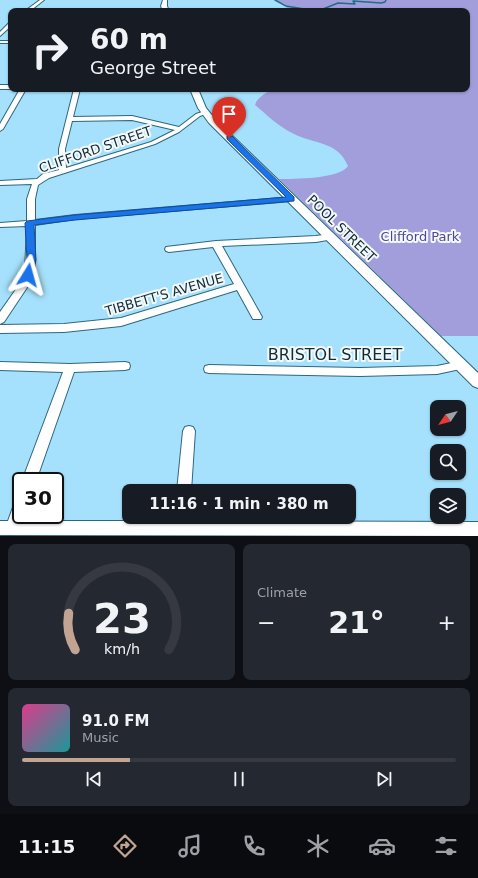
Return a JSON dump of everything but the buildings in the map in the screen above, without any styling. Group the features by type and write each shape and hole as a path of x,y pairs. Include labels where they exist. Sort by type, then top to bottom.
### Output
{"main road":[{"name":"POOL STREET","path":"195,92 205,112 478,382"}],"street":[{"path":"31,8 42,0"},
{"path":"0,35 8,26"},
{"path":"0,129 21,92"},
{"path":"63,170 62,149 77,92"},
{"name":"CLIFFORD STREET","path":"0,320 24,286 30,271 30,223 33,189 38,181 46,176 63,170 136,149 164,138 180,129 198,115 205,112"},
{"path":"70,119 132,118 180,129"},
{"path":"0,183 38,181"},
{"path":"0,225 75,217 292,199"},
{"path":"169,249 216,244 316,239 330,236"},
{"path":"216,244 257,317"},
{"name":"TIBBETT'S AVENUE","path":"0,329 64,328 121,322 239,286"},
{"name":"BRISTOL STREET","path":"209,369 360,372 437,370 461,365"},
{"path":"0,366 70,368 125,366"},
{"path":"32,472 70,368"},
{"path":"185,484 189,431"},
{"path":"12,518 6,528 55,532 168,524"},
{"path":"241,524 478,528"}],"green space":[{"name":"Clifford Park","path":"274,0 478,0 478,336 441,336 279,179 326,176 336,174 348,166 338,152 331,147 300,137 287,130 255,105 258,99 268,92 470,92 470,8 287,8 285,4"}],"waterway":[{"path":"275,0 286,6 298,8"},
{"path":"326,8 338,3 355,4 353,1 381,3 385,2 386,0"}],"route":[{"path":"28,275 31,266 30,223 75,217 292,199 229,138"}]}
